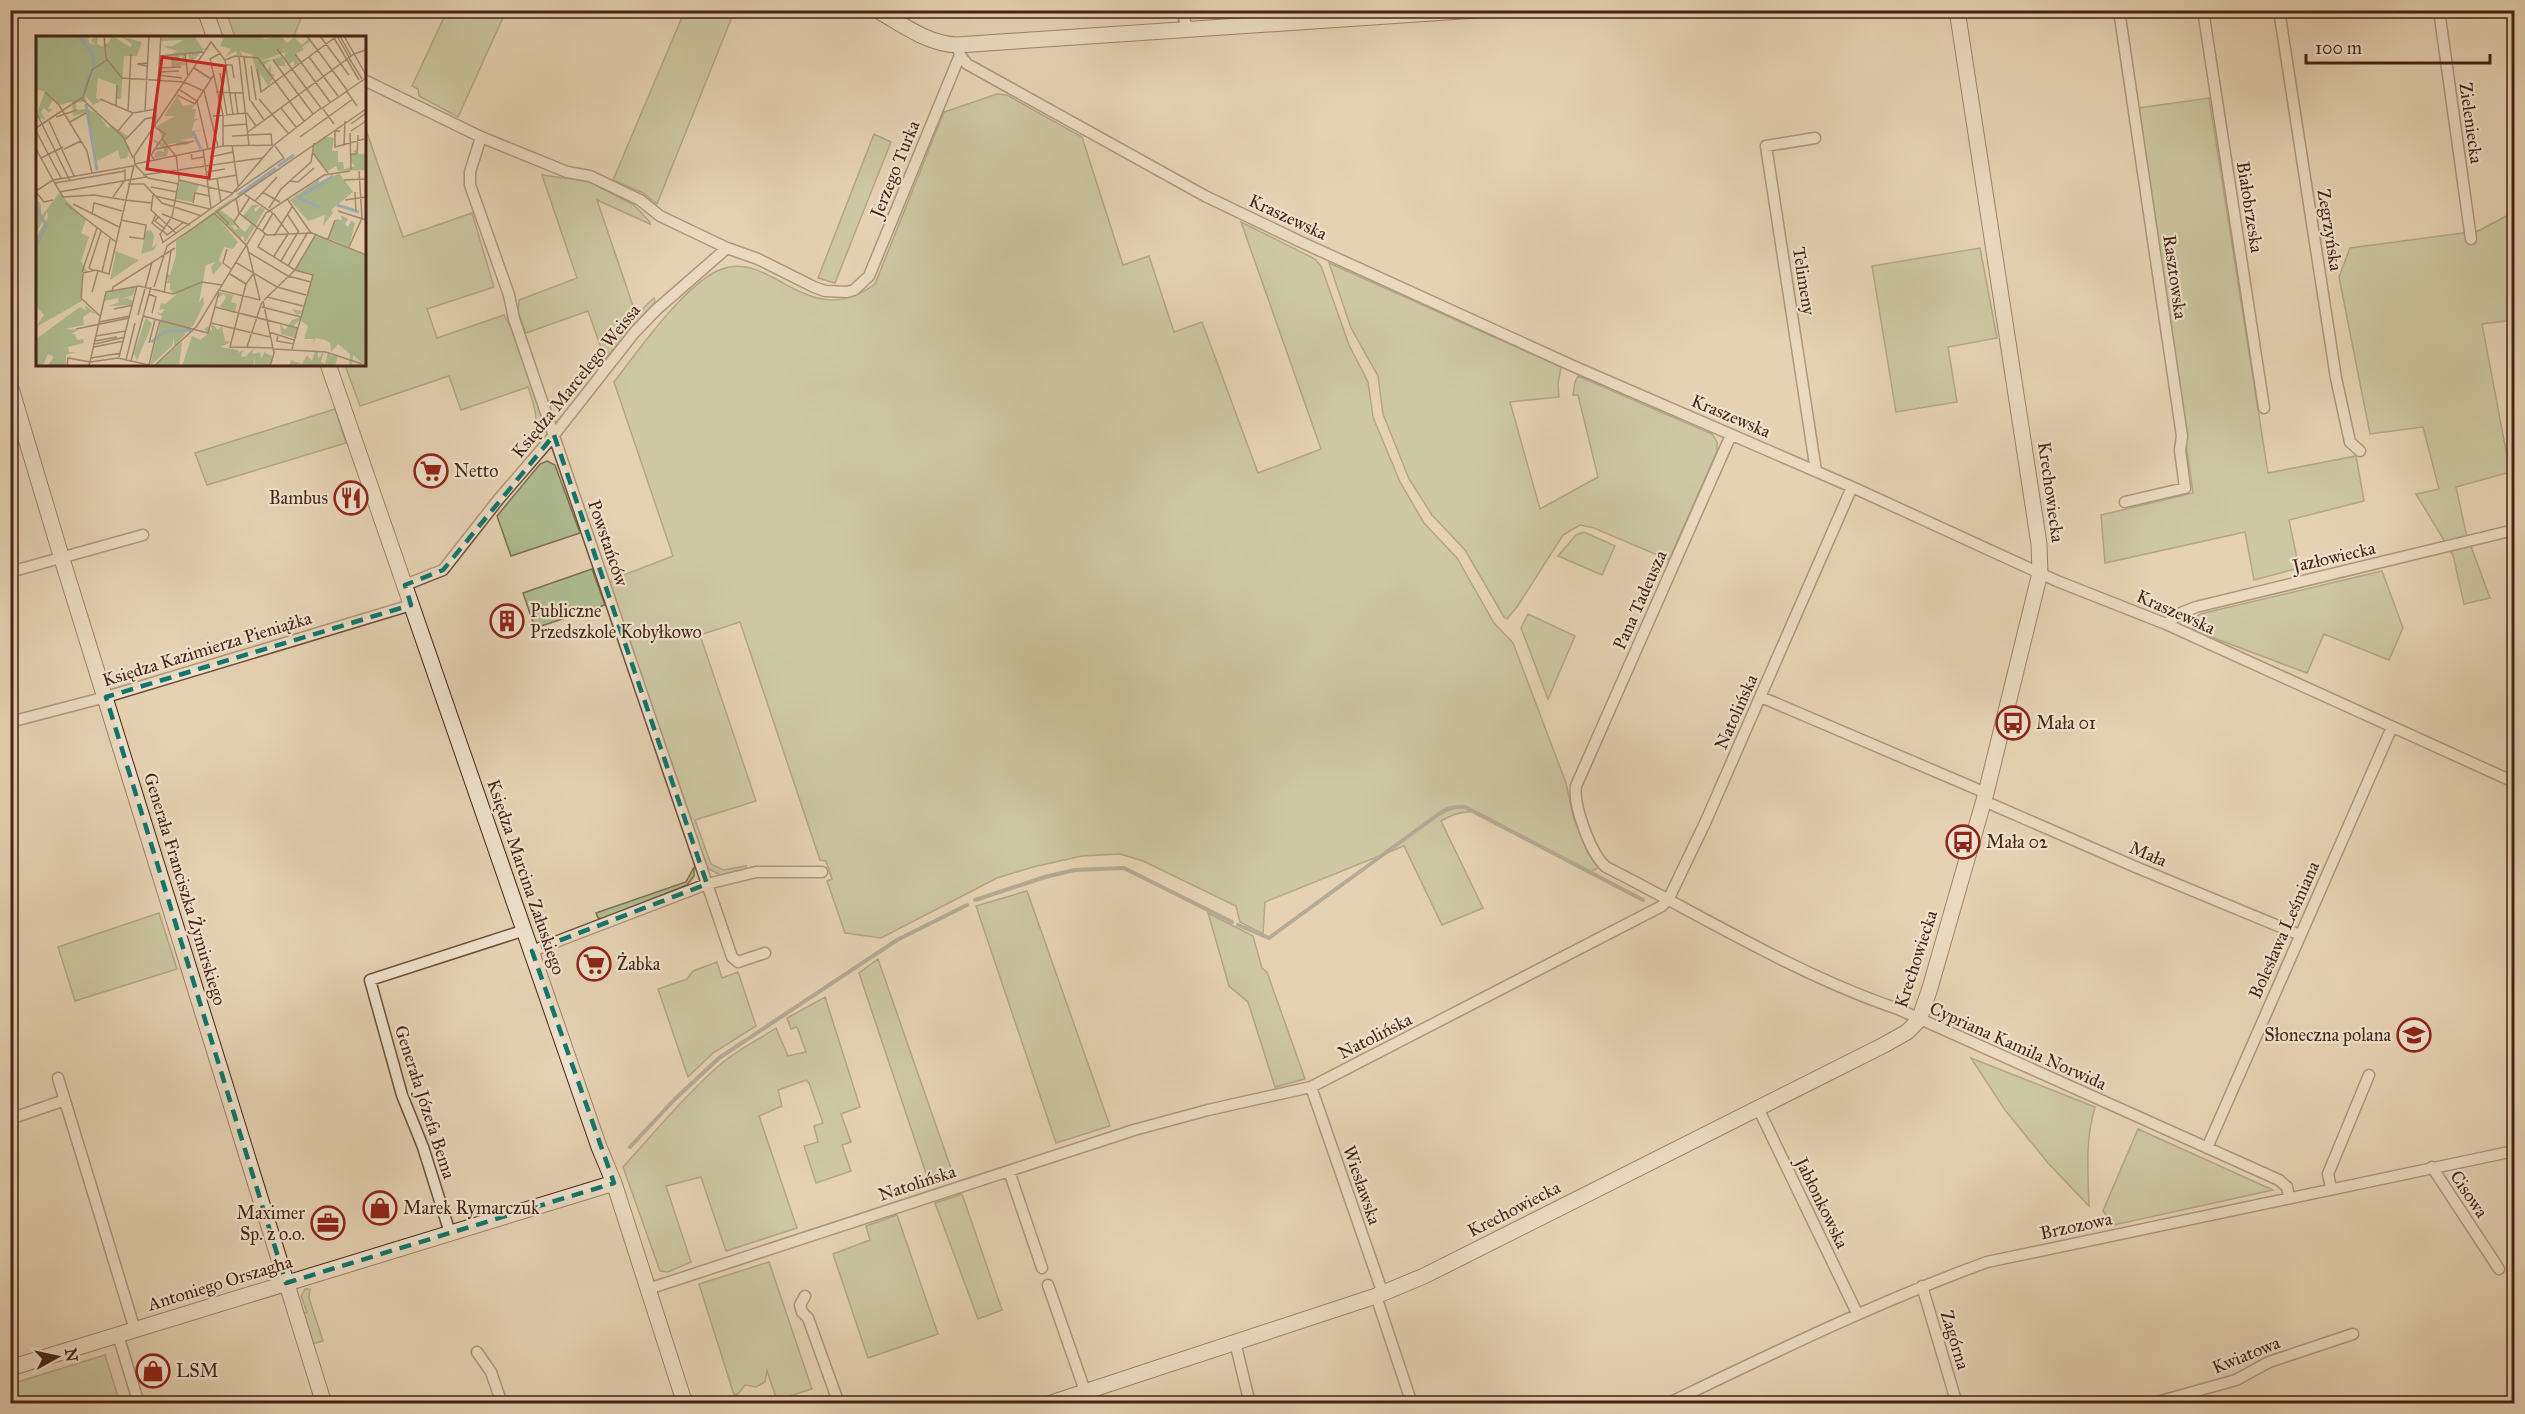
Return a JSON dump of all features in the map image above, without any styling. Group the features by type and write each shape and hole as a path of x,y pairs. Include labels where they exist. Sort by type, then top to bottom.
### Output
{"street":[{"path":"205,10 214,36"},
{"path":"877,10 929,39 958,50 1360,15 1476,10"},
{"path":"1182,10 1187,29"},
{"name":"Krechowiecka","path":"1048,1404 1379,1295 1424,1276 1884,1046 1907,1032 1919,1020 1985,797 2040,573 2038,533 1957,10"},
{"name":"Rasztowska","path":"2119,10 2182,436 2180,450 2185,488 2125,502"},
{"name":"Białobrzeska","path":"2203,10 2264,408"},
{"name":"Zegrzyńska","path":"2279,10 2336,378 2350,442 2360,451"},
{"name":"Zieleniecka","path":"2439,10 2471,239"},
{"name":"Jerzego Turka","path":"728,248 758,259 814,287 838,292 854,290 869,276 958,50"},
{"name":"Kraszewska","path":"958,50 967,64 1205,196 1573,366 1816,471 2040,573 2166,624 2514,782"},
{"path":"366,81 481,137 567,172 590,176 640,200 660,216 728,248"},
{"name":"Powstańców","path":"481,137 470,172 470,185 732,957 738,962 765,953"},
{"name":"Telimeny","path":"1815,138 1766,146 1816,471"},
{"name":"Księdza Marcelego Weissa","path":"405,585 443,570 634,333 656,310 728,248"},
{"name":"Księdza Marcina Załuskiego","path":"329,366 599,1147 614,1183 685,1404"},
{"name":"Generała Franciszka Żymirskiego","path":"10,385 324,1404"},
{"name":"Pana Tadeusza","path":"1599,861 1592,848 1575,795 1578,779 1731,435"},
{"name":"Natolińska","path":"648,1289 1134,1130 1208,1110 1311,1088 1662,906 1669,898 1761,697 1852,487"},
{"name":"Jazłowiecka","path":"2166,624 2181,613 2196,607 2514,531"},
{"path":"10,572 143,535"},
{"name":"Księdza Kazimierza Pieniążka","path":"10,722 106,697 411,605"},
{"name":"Mała","path":"1761,697 2138,868 2300,934"},
{"name":"Bolesława Leśmiana","path":"2207,1148 2392,727"},
{"name":"Cypriana Kamila Norwida","path":"1599,861 1606,867 1669,898 1812,976 1851,993 1898,1009 2284,1183 2289,1197"},
{"path":"532,951 707,884 756,872 822,872"},
{"name":"Generała Józefa Bema","path":"450,1233 423,1147 402,1095 370,980 525,930"},
{"path":"2331,1188 2328,1174 2369,1075"},
{"path":"58,1078 135,1330"},
{"name":"Wiesławska","path":"1311,1088 1412,1404"},
{"path":"10,1119 65,1100"},
{"name":"Jabłonkowska","path":"1758,1108 1857,1313"},
{"name":"Brzozowa","path":"1667,1404 1857,1313 1987,1262 2514,1151"},
{"name":"Cisowa","path":"2432,1167 2499,1269"},
{"path":"1009,1171 1042,1268"},
{"name":"Antoniego Orszagha","path":"10,1368 614,1183"},
{"path":"1048,1285 1085,1391"},
{"name":"Zagórna","path":"1922,1286 1957,1404"},
{"path":"805,1296 800,1305 802,1312 808,1318 839,1404"},
{"name":"Kwiatowa","path":"2150,1404 2235,1380 2270,1362 2353,1334"},
{"path":"118,1335 140,1404"},
{"path":"1235,1342 1250,1404"},
{"path":"477,1352 491,1372 502,1404"}],"highlighted area":[{"path":"554,435 707,884 532,951 614,1183 286,1283 106,697 411,605 405,585 443,570"}],"green space":[{"path":"226,10 304,11 294,36 235,36"},
{"path":"685,10 717,11 732,17 657,204 643,193 613,180"},
{"path":"447,11 506,11 458,117 419,96 418,89 412,86"},
{"path":"997,94 1007,95 1082,137 1123,265 1149,256 1174,332 1202,322 1258,473 1321,449 1241,222 1315,259 1321,266 1349,345 1368,382 1373,417 1400,482 1424,523 1457,558 1494,623 1513,643 1566,783 1573,816 1588,853 1599,867 1589,873 1476,812 1466,812 1441,821 1483,908 1442,925 1404,846 1265,902 1263,934 1240,922 1236,906 1143,861 1120,854 1082,856 997,878 881,938 845,933 827,881 832,879 826,861 820,860 740,622 700,635 756,801 695,820 711,864 723,870 746,866 746,869 722,876 709,869 690,824 691,818 609,585 613,579 673,556 614,382 676,305 704,279 717,271 736,266 755,269 809,295 829,300 851,297 875,284 944,112"},
{"path":"2209,98 2268,473 2356,456 2364,501 2289,520 2299,568 2254,580 2245,532 2105,563 2101,515 2193,493 2139,108"},
{"path":"366,130 403,237 472,213 494,287 427,309 437,338 504,315 511,328 544,422 543,430 535,441 528,439 535,426 536,414 528,387 461,410 449,376 360,406 345,366 366,366"},
{"path":"874,134 891,142 835,283 818,278"},
{"path":"542,175 588,181 634,205 650,222 650,224 597,200 636,315 654,298 655,302 605,359 588,311 526,333 518,312 519,300 577,278"},
{"path":"2514,212 2514,320 2482,324 2510,472 2456,487 2466,533 2490,598 2464,604 2453,555 2416,494 2439,489 2423,427 2370,434 2339,277 2350,248 2478,231"},
{"path":"1980,248 1997,338 1948,347 1957,402 1896,412 1872,266"},
{"path":"1329,263 1561,367 1558,384 1559,397 1510,402 1540,509 1598,477 1578,395 1573,395 1578,376 1712,434 1717,442 1717,451 1669,560 1594,528 1580,525 1563,535 1517,607 1507,619 1504,617 1465,550 1432,515 1409,479 1383,414 1378,376 1351,328"},
{"path":"335,409 346,443 207,485 195,453"},
{"path":"547,461 555,465 580,533 511,556 497,516 540,464"},
{"path":"1584,532 1615,546 1602,575 1558,556 1576,535"},
{"path":"592,569 605,605 535,628 523,593"},
{"path":"2382,571 2403,628 2389,660 2324,634 2307,673 2192,628 2194,619 2200,614"},
{"path":"1528,614 1575,636 1548,699 1521,628"},
{"path":"694,867 694,876 687,885 603,919 598,918 596,913 686,882"},
{"path":"1027,891 1110,1126 1056,1143 976,906"},
{"path":"159,913 177,969 75,1001 58,947"},
{"path":"1208,913 1253,936 1262,968 1267,972 1305,1079 1275,1087 1248,1002 1229,986"},
{"path":"878,959 954,1177 930,1185 859,973"},
{"path":"717,962 722,978 738,972 756,1026 713,1053 688,1077 658,989 687,979 693,971"},
{"path":"825,997 860,1107 841,1114 851,1142 842,1145 851,1171 816,1183 804,1146 818,1142 814,1126 823,1123 809,1083 806,1080 778,1090 782,1106 759,1116 797,1228 726,1251 701,1177 666,1186 691,1262 668,1272 660,1271 623,1167 696,1087 722,1063 742,1049 776,1028 788,1056 806,1052 797,1027 791,1029 787,1018"},
{"path":"1971,1058 2095,1107 2088,1144 2089,1206 2048,1163 2005,1110"},
{"path":"2138,1129 2273,1190 2114,1225 2103,1211"},
{"path":"962,1194 1002,1310 978,1319 935,1203"},
{"path":"897,1215 938,1334 868,1358 833,1254 870,1240 866,1226"},
{"path":"769,1262 812,1389 777,1400 767,1371 765,1382 756,1387 745,1385 738,1394 734,1395 699,1284"},
{"path":"305,1289 310,1289 309,1298 323,1341 312,1344 302,1314 307,1312 301,1296"},
{"path":"105,1355 120,1403 11,1403 11,1384"}],"waterway":[{"path":"1238,925 1269,938 1436,816 1456,807 1465,807 1643,900"},
{"path":"975,900 1045,877 1075,870 1124,868 1232,922"},
{"path":"630,1147 675,1099 719,1058 897,940 967,905"}],"place":[{"name":"Netto","path":"431,471"},
{"name":"Bambus","path":"351,498"},
{"name":"Publiczne Przedszkole Kobyłkowo","path":"507,621"},
{"name":"Mała 01","path":"2013,723"},
{"name":"Mała 02","path":"1963,842"},
{"name":"Żabka","path":"594,964"},
{"name":"Słoneczna polana","path":"2414,1035"},
{"name":"Marek Rymarczuk","path":"380,1208"},
{"name":"Maximer Sp. z o.o.","path":"328,1223"},
{"name":"LSM","path":"153,1371"}]}
